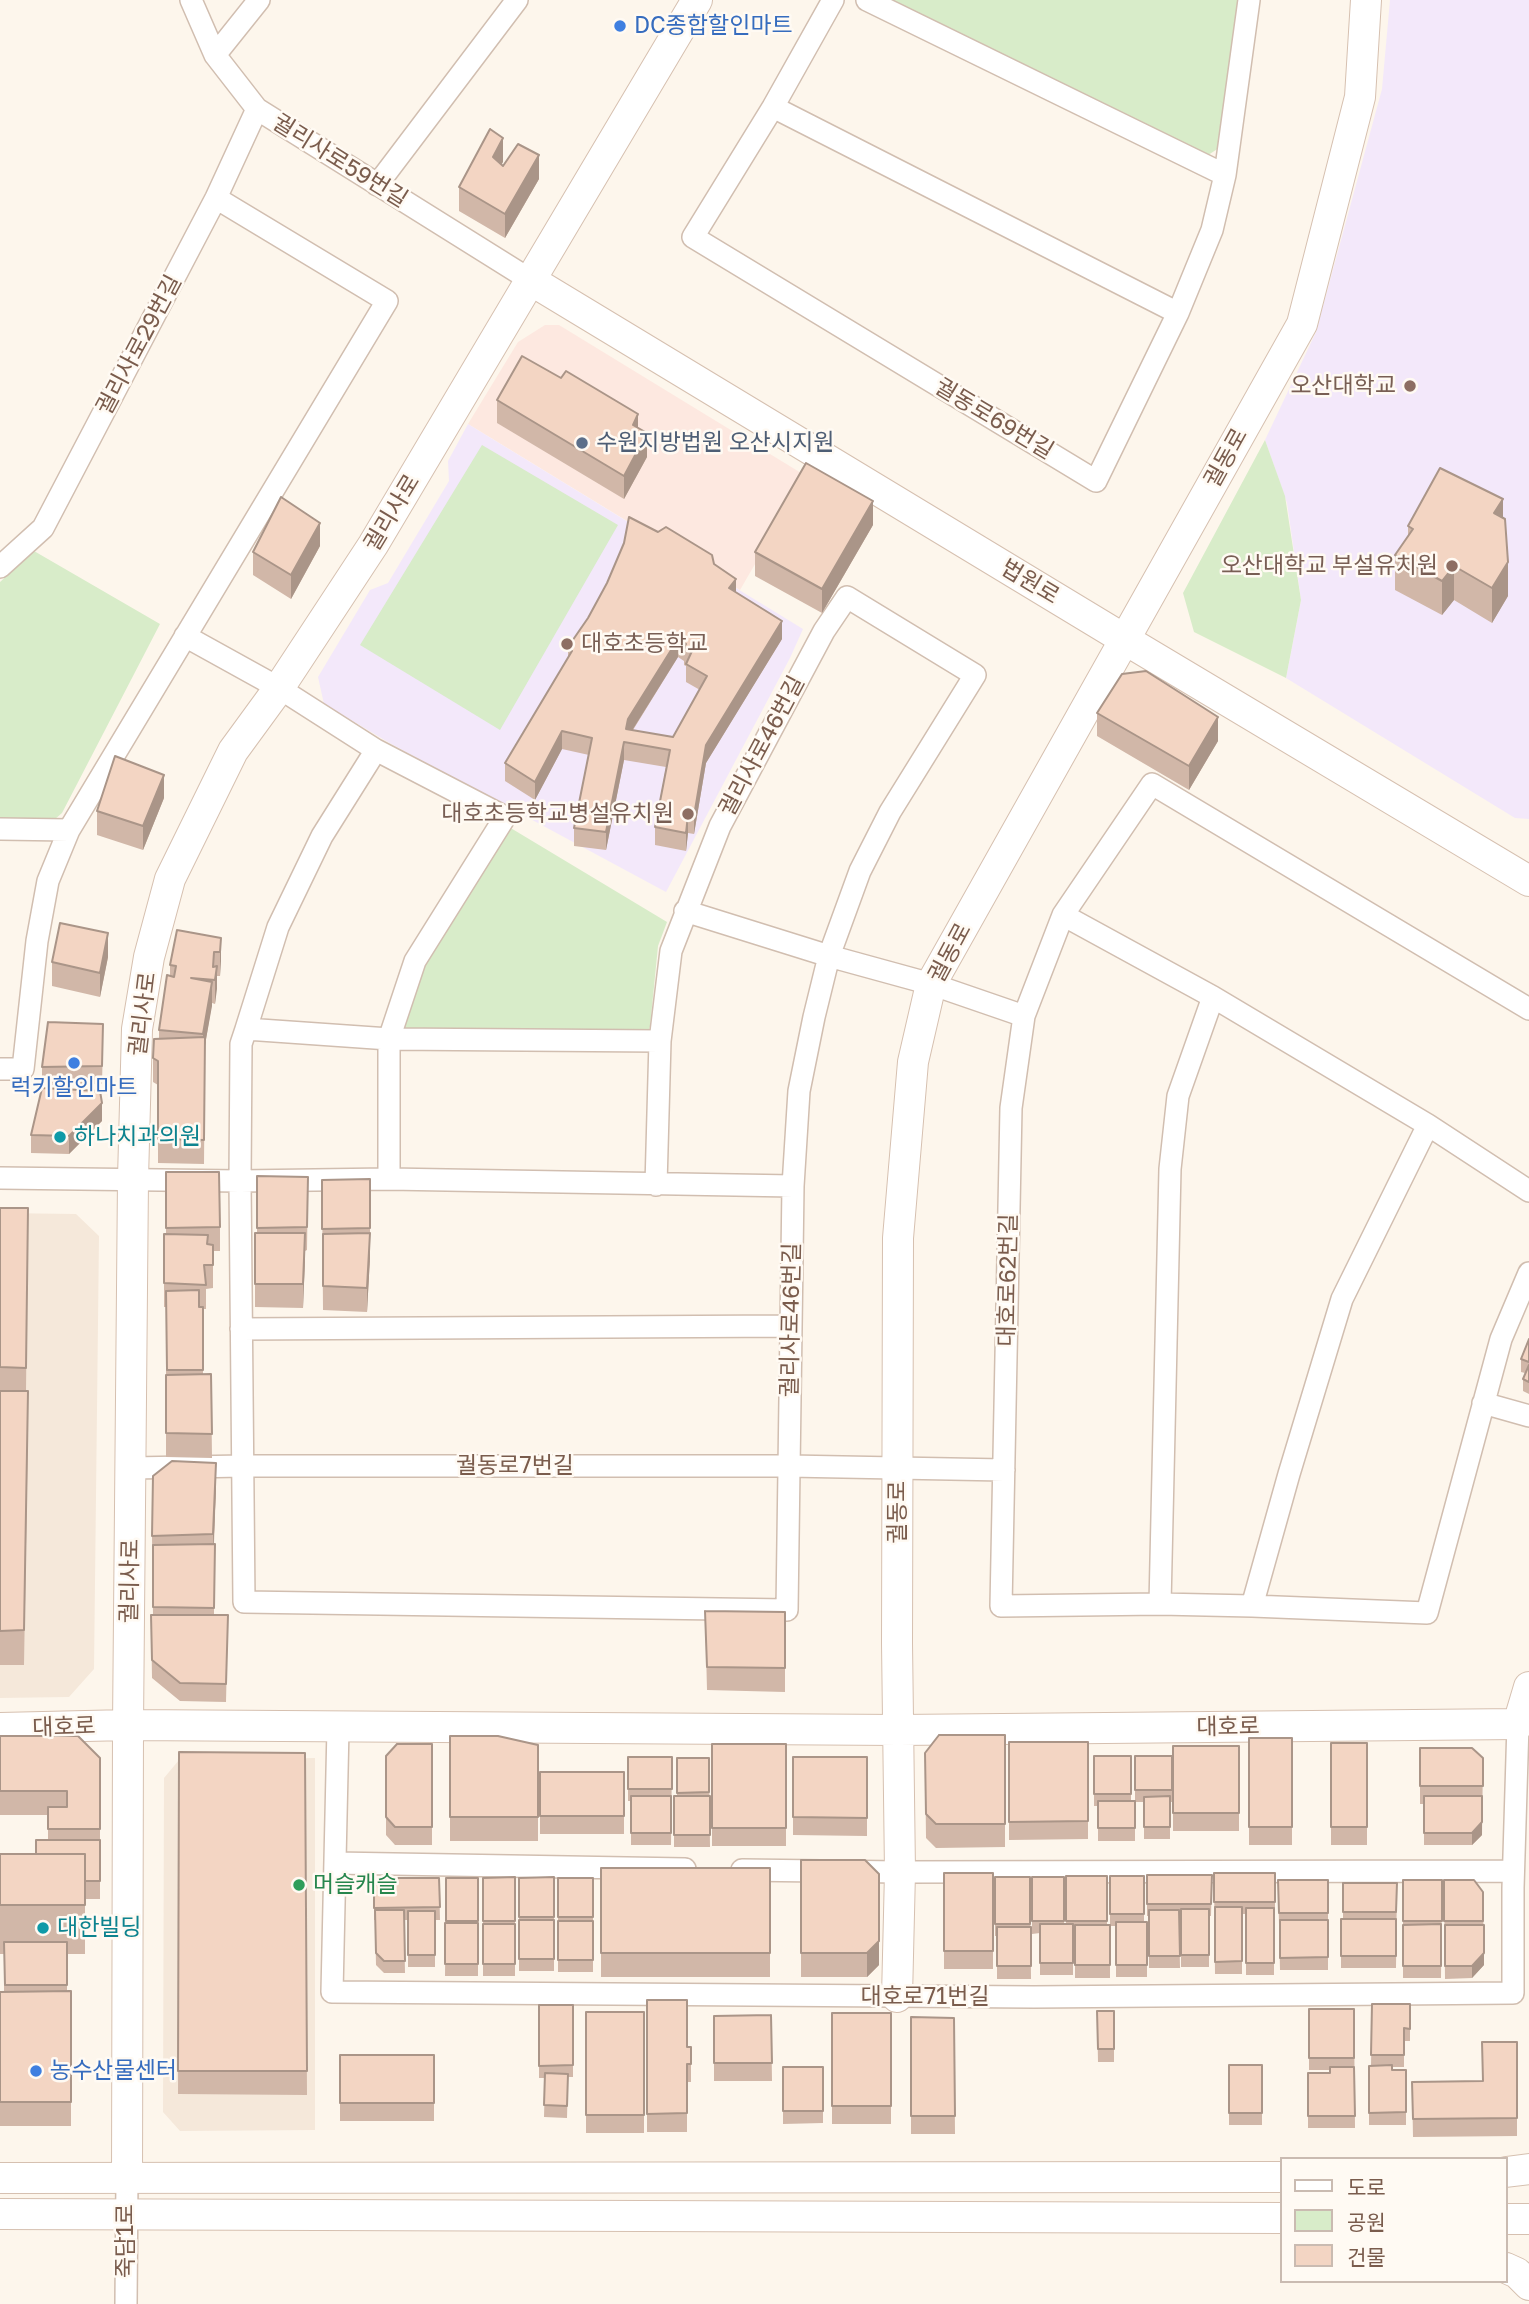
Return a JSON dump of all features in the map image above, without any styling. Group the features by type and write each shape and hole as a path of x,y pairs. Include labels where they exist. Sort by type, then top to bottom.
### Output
{"street":[{"name":"궐리사로59번길","path":"191,0 215,55 257,108 532,281"},
{"path":"215,55 259,0"},
{"path":"377,185 517,0"},
{"name":"궐리사로","path":"127,2178 133,1179 137,1029 149,957 170,879 233,751 279,688 373,545 697,0"},
{"name":"궐동로69번길","path":"833,0 773,107 693,237 1096,481 1178,313 1212,230 1225,175 1249,0"},
{"path":"867,0 1225,175"},
{"name":"궐동로","path":"897,1997 900,1872 898,1238 913,1062 931,984 1302,324 1360,97 1366,0"},
{"path":"773,107 1178,313"},
{"name":"궐리사로29번길","path":"0,567 43,528 216,198 257,108"},
{"path":"0,1069 23,1069 37,941 48,881 69,830 387,301 216,198"},
{"name":"법원로","path":"532,281 1529,881"},
{"name":"궐리사로46번길","path":"243,1466 244,1602 787,1610 793,1186 799,1091 829,956 860,871 890,812 975,675 847,597 824,631 720,826 671,951 660,1041 656,1185"},
{"path":"185,636 279,688 376,750 505,817 415,961 389,1039 389,1179"},
{"path":"243,1466 241,1044 278,927 322,836 376,750"},
{"name":"대호로62번길","path":"1529,1009 1152,784 1063,915 1024,1016 1012,1108 1000,1606 1160,1604 1427,1614 1502,1339 1529,1273"},
{"path":"0,829 69,830"},
{"path":"685,911 829,956 931,984 1024,1016"},
{"path":"1063,915 1213,997 1428,1125 1529,1191"},
{"path":"1160,1604 1170,1169 1178,1096 1213,997"},
{"path":"246,1029 389,1039 660,1041"},
{"path":"1252,1606 1342,1299 1428,1125"},
{"path":"0,1178 240,1181 389,1179 793,1186"},
{"path":"241,1329 790,1326"},
{"path":"1483,1403 1529,1416"},
{"name":"궐동로7번길","path":"132,1468 898,1466 1004,1470"},
{"path":"1524,1725 1529,1687"},
{"name":"대호로","path":"0,1728 128,1725 899,1730 1524,1725"},
{"name":"대호로71번길","path":"338,1728 332,1992 897,1997 1513,1993 1513,1871 1524,1725"},
{"path":"335,1863 900,1872 1513,1871"},
{"path":"1508,2174 1529,2169"},
{"path":"1508,2174 1529,2177"},
{"path":"0,2178 1280,2177"},
{"name":"죽담1로","path":"126,2304 127,2178"},
{"path":"0,2214 1280,2218"},
{"path":"1508,2219 1529,2219"},
{"path":"1508,2269 1517,2273 1529,2285"}],"shaded area":[{"name":"오산대학교","path":"1390,0 1529,0 1529,819 1515,818 1286,678 1301,600 1287,503 1265,440 1316,332 1382,89"},
{"path":"545,325 559,325 806,476 740,590 468,424 518,342"},
{"name":"대호초등학교","path":"468,424 803,629 666,892 393,745 324,704 318,677 370,590 388,583 449,481 448,461"},
{"path":"0,1213 76,1214 99,1236 94,1669 69,1697 0,1698"},
{"path":"315,1758 315,2130 180,2131 163,2112 164,1778 179,1760"}],"green space":[{"path":"885,0 1238,0 1219,148 1205,157"},
{"path":"1265,440 1285,496 1301,600 1286,678 1194,632 1183,593"},
{"path":"482,445 618,525 500,730 360,645"},
{"path":"34,551 160,624 62,813 54,820 0,819 0,582"},
{"path":"509,827 667,922 658,946 650,1027 646,1034 406,1032 401,1025 423,961"}],"building":[{"path":"490,129 503,138 493,157 503,166 518,144 539,155 505,214 459,187"},
{"path":"522,356 561,378 566,371 638,414 633,425 647,433 624,476 497,400"},
{"path":"806,463 873,501 822,589 755,552"},
{"path":"1440,468 1503,499 1494,513 1505,519 1508,562 1492,588 1454,566 1442,581 1395,555 1413,529 1408,526"},
{"path":"281,497 320,523 291,575 253,552"},
{"path":"629,517 658,532 666,527 712,555 714,564 736,579 729,588 782,621 706,745 694,816 688,815 686,833 655,827 670,750 624,742 606,832 574,828 592,738 562,731 535,782 505,763 572,651 568,647 607,583 624,543","holes":["678,639 686,644 684,647 692,651 686,664 707,676 673,737 626,729 628,719"]},
{"path":"1146,671 1218,717 1189,766 1097,713 1122,674"},
{"path":"115,756 164,775 143,826 97,811"},
{"path":"60,923 108,933 100,973 52,962"},
{"path":"177,930 221,938 220,952 214,952 213,967 217,966 215,980 191,978 212,982 203,1034 159,1030 167,975 174,977 176,966 170,965"},
{"path":"48,1022 103,1024 102,1066 42,1067"},
{"path":"205,1037 204,1140 158,1139 158,1061 153,1058 154,1039"},
{"path":"42,1088 100,1091 102,1103 69,1136 31,1135"},
{"path":"166,1172 219,1172 220,1227 166,1228"},
{"path":"257,1176 308,1177 307,1227 257,1228"},
{"path":"370,1179 370,1228 322,1229 322,1180"},
{"path":"0,1208 28,1208 26,1368 0,1367"},
{"path":"255,1233 305,1233 303,1284 255,1284"},
{"path":"370,1233 367,1288 323,1286 323,1234"},
{"path":"164,1234 208,1235 207,1244 213,1245 213,1265 204,1265 206,1285 164,1283"},
{"path":"199,1290 199,1307 203,1307 203,1370 167,1370 166,1291"},
{"path":"1529,1339 1529,1362 1521,1359"},
{"path":"1529,1365 1529,1382 1523,1379"},
{"path":"211,1374 212,1434 166,1433 166,1375"},
{"path":"0,1391 28,1391 24,1630 0,1631"},
{"path":"172,1461 216,1463 213,1534 152,1536 153,1476"},
{"path":"215,1544 214,1608 153,1607 153,1545"},
{"path":"705,1611 785,1612 785,1668 707,1667"},
{"path":"151,1615 228,1615 226,1684 180,1683 152,1660"},
{"path":"939,1735 1005,1735 1005,1824 936,1824 926,1814 925,1753"},
{"path":"0,1736 78,1736 100,1758 100,1829 48,1829 48,1807 67,1807 67,1791 0,1791"},
{"path":"450,1736 498,1736 538,1745 538,1817 450,1817"},
{"path":"1249,1738 1292,1738 1292,1827 1249,1827"},
{"path":"1009,1742 1088,1742 1088,1821 1009,1822"},
{"path":"1331,1743 1367,1743 1367,1827 1331,1827"},
{"path":"397,1744 432,1744 432,1827 395,1827 386,1817 386,1756"},
{"path":"712,1744 786,1744 786,1828 712,1828"},
{"path":"1173,1746 1239,1746 1239,1813 1173,1813"},
{"path":"1420,1748 1472,1748 1483,1758 1483,1786 1420,1786"},
{"path":"179,1752 305,1753 307,2071 178,2071"},
{"path":"1094,1756 1131,1756 1131,1794 1094,1794"},
{"path":"1135,1756 1172,1756 1172,1790 1135,1790"},
{"path":"628,1757 672,1757 672,1789 628,1789"},
{"path":"793,1757 867,1757 867,1818 793,1817"},
{"path":"677,1758 709,1758 709,1792 677,1793"},
{"path":"540,1772 624,1772 624,1816 540,1816"},
{"path":"631,1796 671,1796 671,1833 631,1833"},
{"path":"674,1796 710,1796 710,1835 674,1835"},
{"path":"1170,1796 1170,1827 1144,1827 1144,1797"},
{"path":"1424,1796 1482,1796 1482,1822 1472,1833 1424,1833"},
{"path":"1098,1801 1135,1801 1135,1828 1098,1828"},
{"path":"36,1840 100,1840 100,1881 85,1881 85,1854 36,1854"},
{"path":"0,1854 85,1854 85,1905 0,1905"},
{"path":"801,1860 865,1860 879,1874 879,1941 867,1953 801,1953"},
{"path":"601,1868 770,1868 770,1953 601,1953"},
{"path":"944,1873 993,1873 993,1951 944,1951"},
{"path":"1214,1873 1275,1873 1275,1902 1214,1902"},
{"path":"1147,1875 1212,1875 1211,1904 1147,1904"},
{"path":"1066,1876 1107,1876 1107,1921 1066,1921"},
{"path":"1110,1876 1144,1876 1144,1914 1110,1914"},
{"path":"515,1877 515,1921 483,1921 483,1878"},
{"path":"554,1877 554,1917 519,1917 519,1878"},
{"path":"995,1877 1030,1877 1030,1924 995,1924"},
{"path":"1032,1877 1064,1877 1064,1921 1032,1921"},
{"path":"382,1878 439,1878 440,1907 374,1908 374,1887"},
{"path":"446,1878 478,1878 478,1921 446,1921"},
{"path":"558,1878 593,1878 593,1917 558,1917"},
{"path":"1278,1880 1328,1880 1328,1913 1279,1913"},
{"path":"1403,1880 1442,1880 1442,1921 1403,1921"},
{"path":"1444,1880 1474,1880 1483,1892 1483,1921 1444,1921"},
{"path":"1343,1883 1397,1883 1396,1912 1343,1912"},
{"path":"1215,1907 1242,1907 1242,1961 1215,1962"},
{"path":"1246,1908 1274,1908 1274,1963 1246,1963"},
{"path":"1181,1909 1209,1909 1209,1955 1181,1955"},
{"path":"375,1910 404,1910 405,1961 384,1961 376,1953"},
{"path":"1149,1910 1179,1910 1180,1956 1149,1956"},
{"path":"408,1911 435,1911 435,1955 408,1955"},
{"path":"1341,1919 1396,1919 1396,1956 1341,1956"},
{"path":"519,1920 554,1920 554,1959 519,1959"},
{"path":"1280,1920 1328,1920 1328,1957 1280,1958"},
{"path":"558,1921 593,1921 593,1960 558,1960"},
{"path":"1116,1922 1147,1922 1147,1965 1116,1965"},
{"path":"445,1923 478,1923 478,1964 445,1964"},
{"path":"483,1924 515,1924 515,1964 483,1964"},
{"path":"1040,1924 1073,1924 1073,1963 1040,1963"},
{"path":"1441,1924 1441,1966 1403,1966 1403,1925"},
{"path":"1075,1925 1110,1925 1110,1965 1075,1965"},
{"path":"1445,1925 1484,1925 1484,1953 1472,1966 1445,1966"},
{"path":"997,1927 1031,1927 1031,1966 997,1966"},
{"path":"4,1942 67,1942 67,1985 5,1985"},
{"name":"농수산물센터","path":"71,1991 71,2102 0,2102 0,1992"},
{"path":"647,2000 687,2000 687,2047 691,2047 691,2064 687,2064 687,2113 647,2114"},
{"path":"1372,2004 1410,2004 1410,2029 1404,2028 1404,2055 1371,2055"},
{"path":"539,2005 573,2005 573,2065 539,2066"},
{"path":"1309,2009 1354,2009 1354,2058 1309,2058"},
{"path":"1097,2011 1114,2011 1114,2049 1098,2049"},
{"path":"586,2012 644,2012 644,2115 586,2115"},
{"path":"832,2013 891,2013 891,2106 832,2106"},
{"path":"771,2015 772,2063 714,2063 714,2016"},
{"path":"911,2017 954,2018 955,2116 911,2116"},
{"path":"1482,2042 1517,2042 1517,2118 1413,2119 1412,2082 1483,2081"},
{"path":"340,2055 434,2055 434,2103 340,2103"},
{"path":"1229,2065 1262,2065 1262,2113 1229,2113"},
{"path":"1392,2065 1392,2070 1406,2070 1406,2112 1369,2113 1369,2066"},
{"path":"783,2067 823,2067 823,2111 783,2111"},
{"path":"1330,2067 1354,2067 1355,2116 1308,2116 1308,2073 1330,2073"},
{"path":"545,2073 568,2074 567,2106 544,2105"}],"place":[{"name":"DC종합할인마트","path":"620,26"},
{"name":"오산대학교","path":"1410,386"},
{"name":"수원지방법원 오산시지원","path":"582,443"},
{"name":"오산대학교 부설유치원","path":"1452,566"},
{"name":"대호초등학교","path":"567,644"},
{"name":"대호초등학교병설유치원","path":"688,814"},
{"name":"럭키할인마트","path":"74,1063"},
{"name":"하나치과의원","path":"60,1137"},
{"name":"머슬캐슬","path":"299,1885"},
{"name":"대한빌딩","path":"43,1928"},
{"name":"농수산물센터","path":"36,2071"}]}
